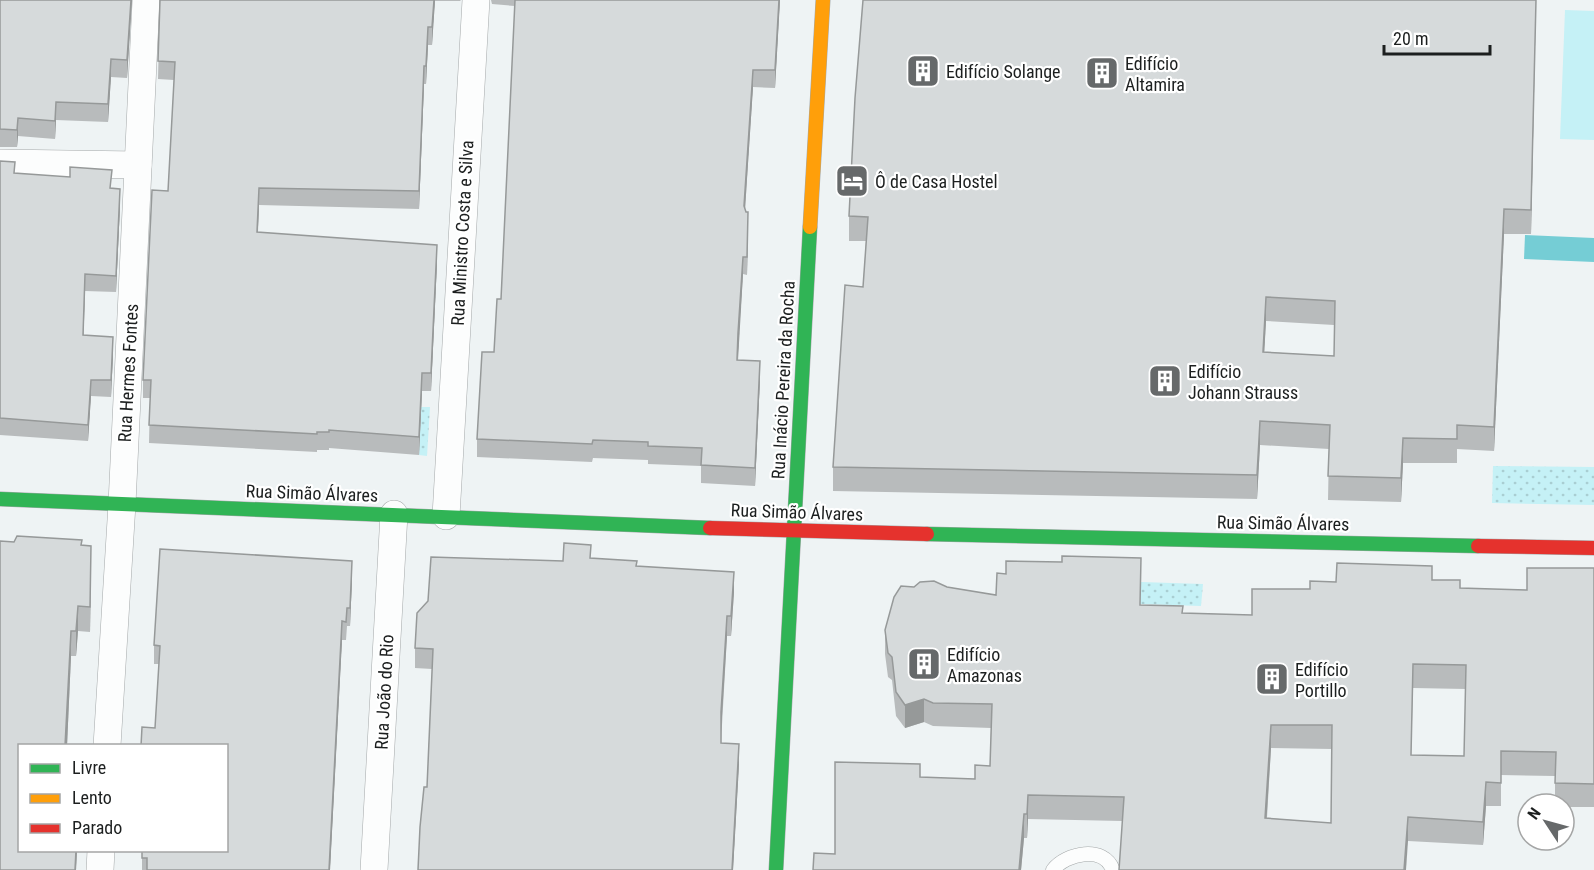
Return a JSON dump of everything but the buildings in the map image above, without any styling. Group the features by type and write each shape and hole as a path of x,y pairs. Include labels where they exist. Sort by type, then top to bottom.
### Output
{"street":[{"name":"Rua Hermes Fontes","path":"107,744 122,504 146,0"},
{"name":"Rua Ministro Costa e Silva","path":"446,516 476,0"},
{"name":"Rua Inácio Pereira da Rocha","path":"776,870 792,531 823,0"},
{"path":"0,163 138,165"},
{"name":"Rua Simão Álvares","path":"0,499 792,531 1594,548"},
{"name":"Rua João do Rio","path":"374,870 394,514"},
{"path":"100,870 101,852"}],"lane":[{"path":"1053,870 1069,857 1080,855 1101,858 1110,864 1113,870"}],"shaded area":[{"path":"1565,10 1594,11 1594,140 1560,139"},
{"path":"421,407 430,407 427,456 419,455"},
{"path":"1493,466 1594,467 1594,505 1492,503"},
{"path":"1141,582 1203,584 1201,606 1140,604"}],"water":[{"path":"1525,235 1594,238 1594,262 1524,259"}],"traffic: fast":[{"path":"776,870 810,227"},
{"path":"0,499 710,528"},
{"path":"927,534 1478,546"}],"traffic: slow":[{"path":"810,227 823,0"}],"traffic: jam":[{"path":"710,528 927,534"},
{"path":"1478,546 1594,548"}],"place":[{"name":"Edifício Solange","path":"923,71"},
{"name":"Edifício Altamira","path":"1102,73"},
{"name":"Ô de Casa Hostel","path":"852,181"},
{"name":"Edifício Johann Strauss","path":"1165,381"},
{"name":"Edifício Amazonas","path":"924,664"},
{"name":"Edifício Portillo","path":"1272,679"}]}
